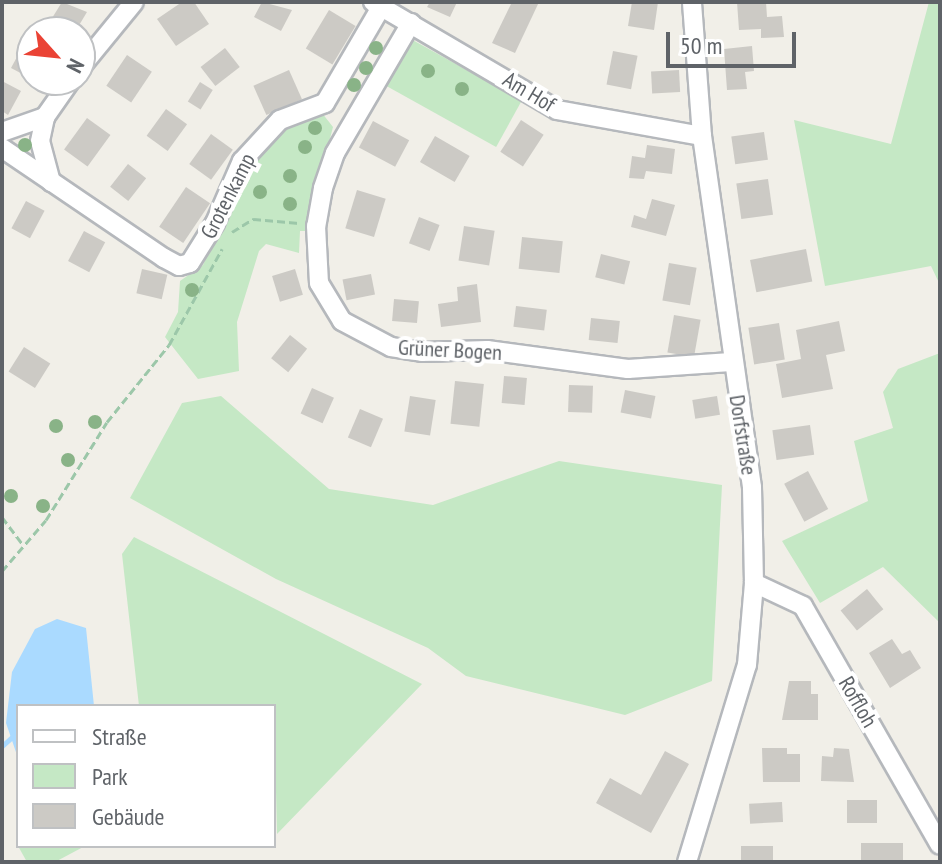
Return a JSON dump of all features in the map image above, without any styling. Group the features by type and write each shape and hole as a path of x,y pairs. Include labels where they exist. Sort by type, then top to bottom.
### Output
{"street":[{"path":"96,48 134,2"},
{"name":"Dorfstraße","path":"687,862 747,665 754,583 752,487 731,362 702,136 692,2"},
{"path":"354,120 325,103 376,4"},
{"name":"Am Hof","path":"376,4 557,110 702,136"},
{"name":"Grüner Bogen","path":"411,23 335,153 316,226 319,283 342,321 391,347 487,350 628,369 731,362"},
{"path":"51,182 40,141 45,117 60,96"},
{"name":"Grotenkamp","path":"2,148 179,266 190,263 215,223 242,161 259,139 280,120 325,103"},
{"path":"2,132 45,117"},
{"name":"Roffloh","path":"754,583 803,606 940,845"}],"path":[{"path":"2,571 62,496 143,372 169,345 232,231 253,219 316,226"},
{"path":"2,517 23,545"}],"green space":[{"path":"929,2 940,2 940,285 931,266 825,286 794,120 891,144"},
{"path":"409,38 522,101 496,147 383,84"},
{"path":"322,113 333,127 306,231 300,231 299,253 266,244 259,251 237,322 239,371 198,379 165,337 178,312 180,281 203,265 250,159 273,133 299,117"},
{"path":"940,353 940,623 883,567 820,603 782,541 868,501 854,441 893,428 883,392 898,369"},
{"path":"221,396 329,489 433,505 559,461 722,485 712,681 625,715 466,676 428,648 276,579 130,498 182,403"},
{"path":"134,537 422,684 277,834 276,704 139,704 122,554"},
{"path":"19,848 81,848 55,862 27,862"}],"water":[{"path":"57,619 86,628 94,704 16,704 16,752 6,723 12,672 35,629"}],"building":[{"path":"62,2 87,12 85,16 53,16"},
{"path":"182,2 194,2 209,24 176,46 157,19"},
{"path":"262,2 292,10 281,31 254,17"},
{"path":"430,2 457,2 450,17 427,7"},
{"path":"512,2 539,2 515,53 492,43"},
{"path":"632,2 658,2 654,30 628,26"},
{"path":"737,2 766,2 767,17 782,16 784,37 761,38 761,29 739,30"},
{"path":"329,10 356,26 332,65 306,49"},
{"path":"752,46 754,71 745,72 747,89 727,90 724,49"},
{"path":"225,48 240,67 215,86 201,67"},
{"path":"613,51 638,56 631,89 607,84"},
{"path":"127,55 152,72 131,102 106,86"},
{"path":"289,70 302,99 266,115 253,86"},
{"path":"679,70 680,92 652,93 651,71"},
{"path":"2,81 16,88 18,96 8,115 2,111"},
{"path":"200,82 213,90 201,109 188,102"},
{"path":"166,109 187,124 168,151 147,136"},
{"path":"87,118 110,135 88,167 64,150"},
{"path":"521,120 544,135 523,167 500,152"},
{"path":"373,121 409,140 395,167 359,147"},
{"path":"764,132 768,160 735,164 731,137"},
{"path":"211,134 233,150 211,180 189,164"},
{"path":"435,136 470,156 455,182 420,162"},
{"path":"647,145 675,149 672,174 646,171 644,179 629,178 632,156 645,158"},
{"path":"128,164 146,178 128,201 110,187"},
{"path":"768,179 773,215 741,219 736,183"},
{"path":"186,187 210,203 183,243 159,227"},
{"path":"357,190 386,199 374,237 345,228"},
{"path":"652,199 675,205 666,236 631,227 634,215 646,219"},
{"path":"26,201 45,211 30,238 11,228"},
{"path":"419,217 440,225 430,251 409,243"},
{"path":"464,226 495,231 489,265 459,261"},
{"path":"84,231 105,242 89,272 68,261"},
{"path":"522,237 563,241 559,273 519,269"},
{"path":"806,249 812,281 756,292 750,260"},
{"path":"601,254 630,261 624,285 595,277"},
{"path":"669,263 697,268 690,305 662,300"},
{"path":"142,269 167,275 162,299 136,293"},
{"path":"295,269 303,295 280,302 272,276"},
{"path":"371,274 375,295 347,300 343,280"},
{"path":"477,284 481,322 441,327 438,304 458,301 457,287"},
{"path":"394,299 419,301 417,323 392,321"},
{"path":"516,306 547,310 544,331 513,327"},
{"path":"674,315 701,320 694,357 667,352"},
{"path":"591,318 620,321 618,343 589,340"},
{"path":"839,321 845,351 826,355 833,389 782,398 776,364 801,359 796,330"},
{"path":"779,323 785,360 754,364 748,328"},
{"path":"290,335 307,349 288,372 271,358"},
{"path":"24,347 50,363 35,388 9,372"},
{"path":"504,376 527,378 525,405 502,403"},
{"path":"455,381 484,384 479,427 451,424"},
{"path":"569,385 593,386 592,413 568,412"},
{"path":"312,388 334,398 323,423 301,414"},
{"path":"625,390 655,396 651,418 621,413"},
{"path":"410,396 436,400 430,436 404,432"},
{"path":"717,396 720,415 695,419 692,400"},
{"path":"360,409 383,419 371,447 348,438"},
{"path":"810,425 814,455 777,460 772,430"},
{"path":"808,471 828,509 804,522 784,484"},
{"path":"867,589 883,609 857,631 841,610"},
{"path":"892,639 902,654 910,650 921,668 890,688 869,653"},
{"path":"789,681 811,681 811,694 818,694 818,720 782,720"},
{"path":"762,748 787,748 787,754 800,754 800,782 763,782"},
{"path":"834,748 849,749 854,782 821,781 822,756 833,757"},
{"path":"665,751 689,764 651,833 596,803 610,778 641,795"},
{"path":"847,800 877,800 877,823 847,823"},
{"path":"782,802 783,822 750,824 749,804"},
{"path":"861,843 903,843 903,862 861,862"},
{"path":"741,846 773,846 773,862 741,862"}],"waterway":[{"path":"2,746 13,736"}]}
